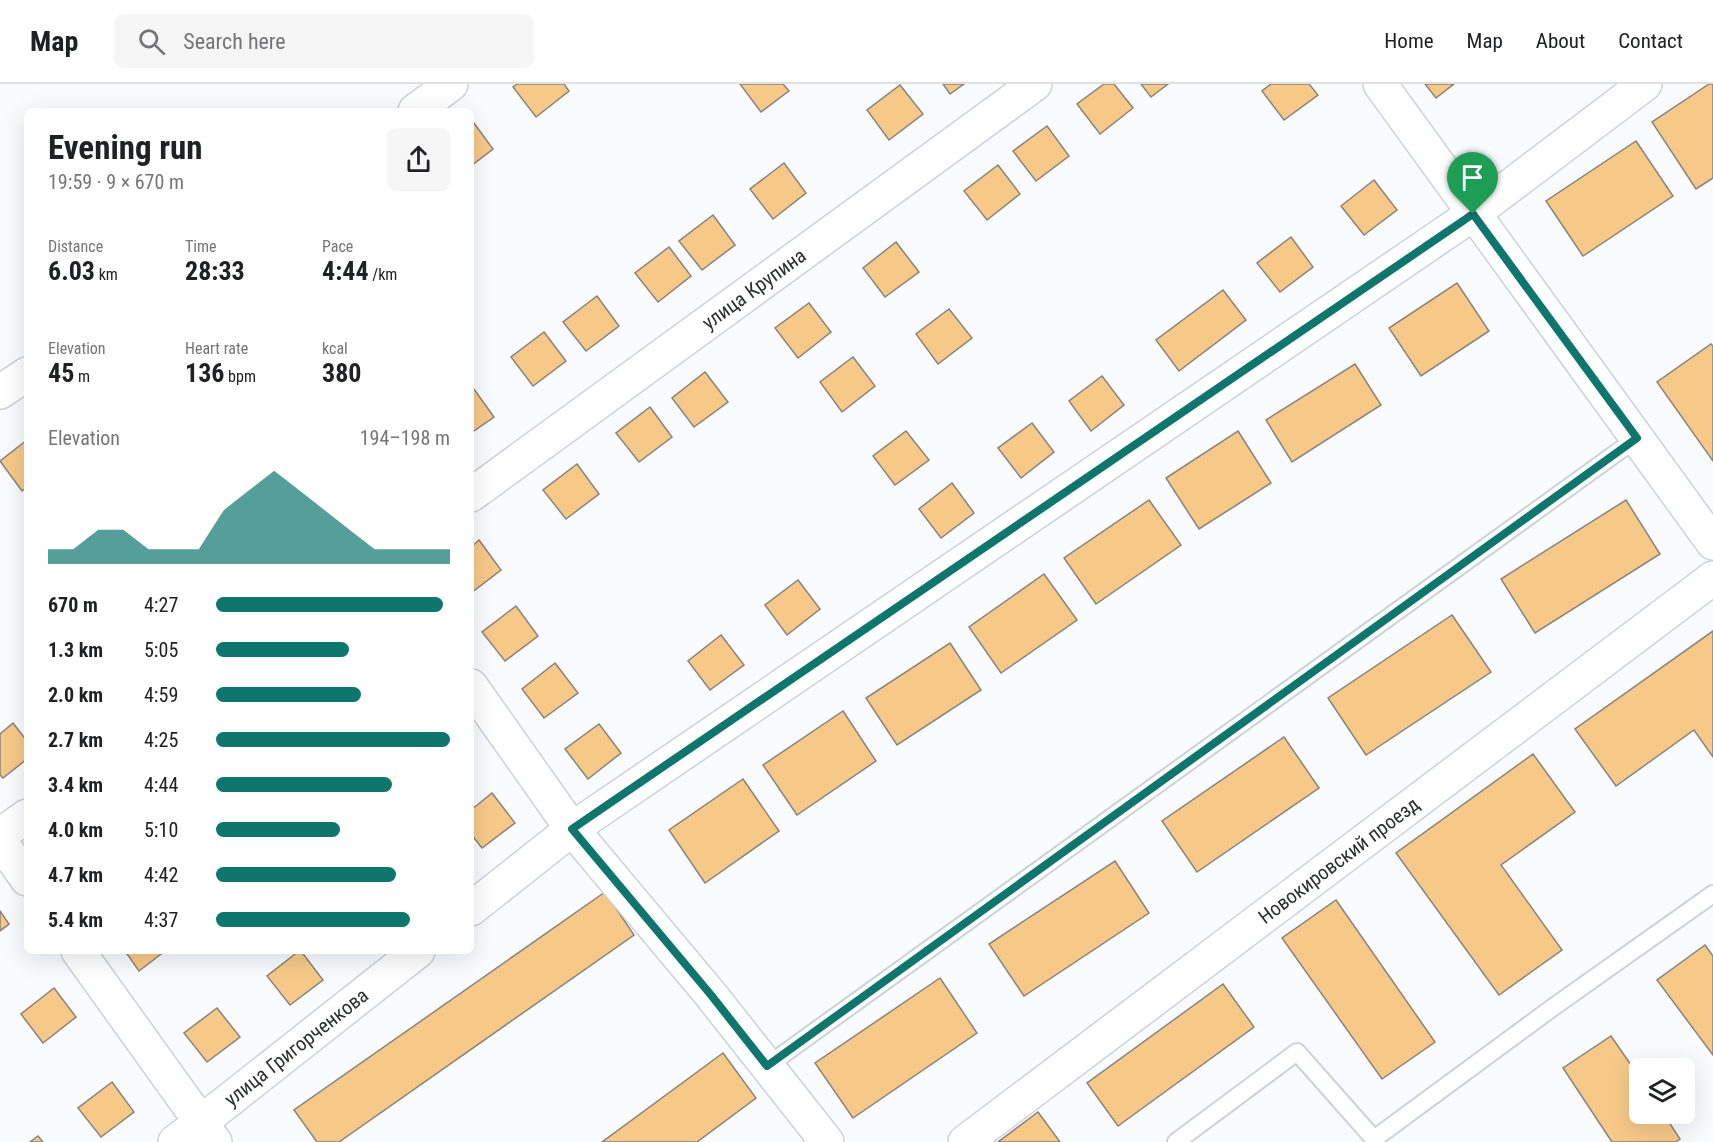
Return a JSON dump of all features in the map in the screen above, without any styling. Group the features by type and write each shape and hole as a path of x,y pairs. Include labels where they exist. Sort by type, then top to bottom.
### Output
{"street":[{"path":"419,108 451,84"},
{"name":"улица Крупина","path":"474,493 1035,84"},
{"path":"1380,84 1713,543"},
{"path":"474,907 572,829 1473,214 1645,84"},
{"path":"0,392 24,376"},
{"name":"Новокировский проезд","path":"965,1142 1713,578"},
{"path":"474,690 572,829 711,995 827,1142"},
{"path":"0,835 24,818"},
{"path":"0,841 24,875"},
{"path":"80,954 197,1136"},
{"name":"улица Григорченкова","path":"197,1136 414,954"}],"lane":[{"path":"767,1066 1637,438"},
{"path":"1176,1142 1297,1052 1374,1139 1552,1008 1713,894"}],"building":[{"path":"517,84 564,84 569,91 536,117 513,87"},
{"path":"740,84 783,84 789,91 761,112"},
{"path":"943,84 964,84 950,94"},
{"path":"1104,84 1114,84 1133,108 1100,134 1077,104"},
{"path":"1141,84 1168,84 1151,97"},
{"path":"1271,84 1309,84 1318,95 1284,120 1262,91"},
{"path":"1425,84 1454,84 1436,98"},
{"path":"1709,84 1713,84 1713,178 1696,189 1652,122"},
{"path":"900,85 923,114 889,140 867,110"},
{"path":"474,123 493,149 474,164"},
{"path":"1047,126 1069,156 1036,181 1013,151"},
{"path":"1636,141 1673,196 1583,256 1546,201"},
{"path":"784,163 806,193 773,219 750,189"},
{"path":"998,165 1020,194 987,220 964,191"},
{"path":"1374,180 1397,210 1364,235 1341,206"},
{"path":"713,215 735,245 702,270 679,241"},
{"path":"1291,237 1313,267 1280,292 1257,263"},
{"path":"896,242 919,272 885,297 863,268"},
{"path":"669,247 691,276 658,302 635,273"},
{"path":"1457,283 1489,331 1421,376 1389,328"},
{"path":"1223,290 1246,320 1179,371 1156,340"},
{"path":"597,296 619,326 586,351 563,322"},
{"path":"809,303 831,332 798,358 775,328"},
{"path":"949,309 972,338 938,364 916,334"},
{"path":"544,332 566,361 533,386 511,357"},
{"path":"1711,344 1713,346 1713,461 1657,382"},
{"path":"853,357 875,386 842,412 820,382"},
{"path":"1355,364 1381,405 1292,462 1266,420"},
{"path":"705,372 728,402 694,427 672,398"},
{"path":"1102,376 1124,405 1091,431 1069,401"},
{"path":"474,389 494,417 474,431"},
{"path":"650,407 672,437 639,462 616,433"},
{"path":"1032,423 1054,452 1021,478 998,448"},
{"path":"906,431 929,460 895,485 873,456"},
{"path":"1238,431 1271,483 1199,529 1166,478"},
{"path":"24,442 24,489 22,491 0,461"},
{"path":"577,464 599,494 566,519 543,490"},
{"path":"952,483 974,513 941,538 919,509"},
{"path":"1149,500 1181,545 1096,604 1064,558"},
{"path":"1626,500 1660,554 1535,633 1501,579"},
{"path":"479,540 501,570 474,591 474,544"},
{"path":"1044,574 1077,620 1001,673 969,627"},
{"path":"798,580 820,609 787,635 765,605"},
{"path":"516,606 538,636 505,661 482,632"},
{"path":"1452,615 1491,672 1366,755 1328,698"},
{"path":"1713,631 1713,757 1694,730 1616,786 1575,729"},
{"path":"721,635 744,665 710,690 688,661"},
{"path":"950,643 981,690 897,745 866,698"},
{"path":"555,663 578,693 544,718 522,689"},
{"path":"843,711 876,761 797,815 763,765"},
{"path":"13,723 24,737 24,761 3,778 0,775 0,734"},
{"path":"599,724 621,753 588,779 565,749"},
{"path":"1284,737 1319,788 1197,872 1162,821"},
{"path":"1533,754 1575,812 1501,865 1562,950 1499,995 1396,853"},
{"path":"743,779 779,831 705,883 669,830"},
{"path":"492,793 515,823 482,848 474,838 474,808"},
{"path":"1115,861 1149,913 1024,996 989,944"},
{"path":"605,892 634,935 339,1142 317,1142 294,1110"},
{"path":"1336,900 1435,1042 1382,1079 1282,938"},
{"path":"0,911 9,924 0,931"},
{"path":"1705,945 1713,956 1713,1055 1657,980"},
{"path":"127,954 161,954 139,971"},
{"path":"295,954 303,954 323,980 290,1005 267,976"},
{"path":"940,978 977,1033 853,1118 815,1063"},
{"path":"1223,984 1254,1027 1118,1126 1087,1083"},
{"path":"54,988 76,1017 43,1043 21,1014"},
{"path":"217,1008 240,1037 207,1062 184,1033"},
{"path":"1611,1036 1629,1062 1629,1124 1670,1124 1680,1139 1676,1142 1612,1142 1563,1068"},
{"path":"723,1053 756,1098 697,1142 602,1142"},
{"path":"112,1082 134,1112 101,1137 78,1108"},
{"path":"1038,1112 1060,1142 998,1142"},
{"path":"38,1136 43,1142 30,1142"}],"route":[{"path":"1473,214 1637,438 767,1066 711,995 572,829 1473,214"}]}
